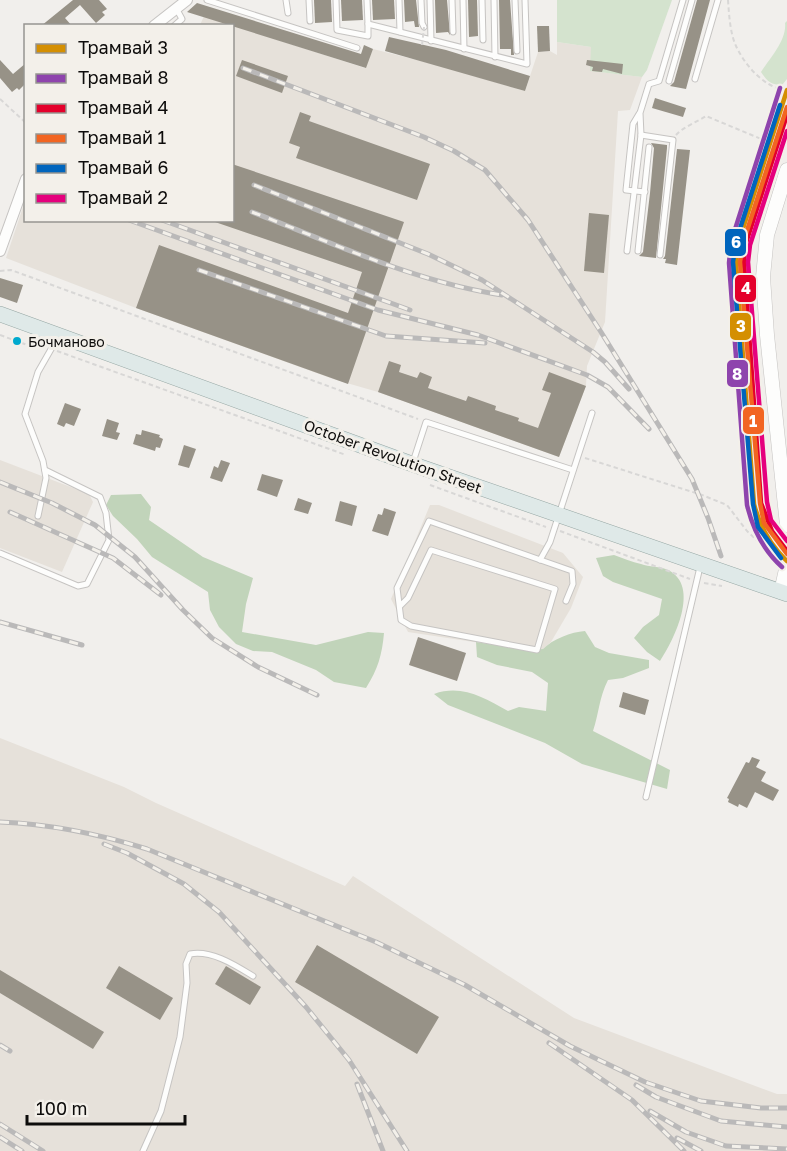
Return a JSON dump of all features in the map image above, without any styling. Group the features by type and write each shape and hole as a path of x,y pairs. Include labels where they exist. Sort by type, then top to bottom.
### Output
{"main road":[{"name":"October Revolution Street","path":"0,314 412,464 784,593"}],"street":[{"path":"156,24 188,0"},
{"path":"786,176 767,236 763,277 787,525"},
{"path":"0,251 24,185"},
{"path":"784,593 787,566"}],"lane":[{"path":"207,0 357,48"},
{"path":"286,0 288,13"},
{"path":"309,0 310,21"},
{"path":"336,0 337,30 368,36 367,0"},
{"path":"399,0 399,32"},
{"path":"421,0 424,27"},
{"path":"430,0 431,40"},
{"path":"452,0 453,32"},
{"path":"463,0 464,49"},
{"path":"482,0 483,40"},
{"path":"494,0 495,57"},
{"path":"515,0 517,51"},
{"path":"368,24 527,64 525,0"},
{"path":"645,192 626,190 633,124 640,113 649,84 659,81 683,0"},
{"path":"669,81 692,0"},
{"path":"695,80 718,0"},
{"path":"176,8 182,19 176,24"},
{"path":"627,250 641,135 640,113"},
{"path":"641,135 673,140 660,255"},
{"path":"639,250 649,147"},
{"path":"38,516 46,478 45,470 25,414 38,372 59,335"},
{"path":"540,560 550,542 592,413"},
{"path":"412,464 426,422 573,470"},
{"path":"0,553 78,586 87,584 109,540 106,513 100,497 45,470"},
{"path":"400,606 408,598 431,550 555,589 537,650 411,626 401,620 397,588 429,521 572,571 573,584 566,601"},
{"path":"646,797 701,566"},
{"path":"143,1151 161,1111 180,1037 187,983 186,964 190,954 199,952 228,961 253,976"}],"path":[{"path":"728,0 735,45 752,71 763,82 787,91"},
{"path":"422,45 424,27"},
{"path":"0,99 24,121"},
{"path":"673,140 680,131 706,116 783,147 787,137"},
{"path":"0,271 11,270 426,422"},
{"path":"578,456 727,505 747,531 787,566"}],"shaded area":[{"path":"204,16 229,24 200,24"},
{"path":"234,26 365,68 373,49 525,91 538,52 550,51 557,55 557,42 591,47 591,71 642,77 630,110 618,111 605,322 587,366 586,386 559,457 378,392 333,379 6,258 24,204 24,222 234,222"},
{"path":"0,460 89,494 93,502 62,572 0,548"},
{"path":"430,505 439,505 563,553 583,577 571,608 551,642 543,649 527,650 408,632 391,599"},
{"path":"0,738 124,787 345,886 353,876 574,1018 777,1094 787,1094 787,1151 0,1151"}],"green space":[{"path":"557,0 672,0 647,70 642,77 590,71 591,47 557,42"},
{"path":"787,21 787,79 782,85 778,85 770,82 761,72 781,42"},
{"path":"141,494 151,507 149,520 203,557 253,578 242,632 316,645 368,632 384,633 379,662 366,688 334,682 316,670 272,652 253,651 236,644 219,627 210,610 208,592 152,557 113,516 106,505 111,495"},
{"path":"614,555 668,570 678,578 683,588 682,614 672,640 660,661 647,652 634,638 643,627 659,615 662,599 613,582 603,576 596,558"},
{"path":"585,631 595,647 609,653 649,660 649,668 623,678 608,680 593,731 670,770 667,789 582,764 545,743 448,705 434,694 444,691 463,692 481,697 508,711 519,707 546,711 548,683 532,672 497,665 477,657 476,642 527,650 543,649 562,637"}],"building":[{"path":"73,0 99,0 107,9 102,12 105,15 96,23 80,5 65,18 70,24 43,24"},
{"path":"314,0 331,0 332,22 315,23"},
{"path":"341,0 362,0 363,20 342,21"},
{"path":"372,0 394,0 395,19 373,20"},
{"path":"404,0 416,0 419,27 415,27 414,21 405,22"},
{"path":"435,0 447,0 450,35 448,32 436,33"},
{"path":"468,0 477,0 478,36 469,37"},
{"path":"499,0 510,0 514,55 511,55 511,49 500,49"},
{"path":"697,0 710,0 686,89 670,86 674,82"},
{"path":"197,3 361,54 364,45 373,49 366,68 234,27 234,24 225,24 187,12"},
{"path":"537,26 549,26 550,51 538,52"},
{"path":"389,37 446,50 530,76 525,91 385,51"},
{"path":"0,60 13,74 24,65 24,85 19,90 17,88 12,92 0,78"},
{"path":"242,60 288,76 282,93 236,76"},
{"path":"587,60 623,64 622,74 603,69 602,72 592,71 593,67 586,65"},
{"path":"655,98 686,108 683,117 652,108"},
{"path":"300,112 311,116 309,121 430,164 417,200 296,158 300,147 289,143"},
{"path":"651,143 667,145 656,258 639,256 643,252 650,193 654,148"},
{"path":"677,149 690,150 677,265 665,263 666,259 663,259"},
{"path":"234,165 404,222 348,384 136,308 159,245 348,313 362,272 215,222 234,222"},
{"path":"589,213 609,215 604,273 584,271"},
{"path":"0,278 23,285 17,303 0,297"},
{"path":"389,361 401,365 399,372 417,378 420,372 432,377 428,388 466,401 468,396 496,406 495,410 519,418 518,421 538,428 551,393 542,390 549,372 586,386 559,457 378,392"},
{"path":"65,403 81,409 74,426 66,423 64,427 57,424"},
{"path":"107,419 119,423 116,432 120,433 117,440 102,436"},
{"path":"142,430 160,435 159,437 163,439 160,448 156,447 155,451 133,444 136,434 141,435"},
{"path":"184,445 196,449 189,468 178,465"},
{"path":"221,460 230,463 222,482 210,478 214,466 218,468"},
{"path":"262,474 283,480 277,497 257,490"},
{"path":"298,498 312,503 308,514 294,510"},
{"path":"340,501 357,506 352,526 335,521"},
{"path":"384,508 396,512 388,536 372,531 378,514 382,515"},
{"path":"418,637 466,653 457,681 409,665"},
{"path":"623,692 649,700 645,715 619,707"},
{"path":"752,757 760,760 756,767 766,772 761,781 779,790 773,801 755,792 747,808 739,804 738,807 728,802 727,798 746,762 749,763"},
{"path":"317,945 439,1017 417,1054 295,982"},
{"path":"119,966 173,998 160,1020 106,988"},
{"path":"226,966 261,987 250,1005 215,984"},
{"path":"0,970 104,1032 93,1049 0,993"}],"railway":[{"path":"243,68 424,137 454,151 485,170 528,220 692,479 721,556"},
{"path":"254,185 428,254 482,280 593,352 629,389"},
{"path":"252,212 406,271 438,281 502,295"},
{"path":"135,222 378,310 478,335 587,375 608,387 649,429"},
{"path":"168,222 410,310"},
{"path":"199,270 386,336 485,343"},
{"path":"0,482 52,503 95,525 135,557 212,638 258,667 317,695"},
{"path":"10,512 113,558 161,595"},
{"path":"0,622 82,645"},
{"path":"0,822 74,831 147,849 376,942 465,985 570,1046 645,1082 701,1101 761,1108 787,1108"},
{"path":"104,844 127,853 184,884 219,912 306,1007 349,1060 407,1151"},
{"path":"549,1043 632,1100 684,1151"},
{"path":"0,1045 10,1051"},
{"path":"357,1084 383,1151"},
{"path":"636,1085 656,1097 721,1121 787,1127"},
{"path":"650,1111 686,1132 726,1146 787,1149"},
{"path":"0,1124 43,1151"},
{"path":"0,1137 22,1151"},
{"path":"677,1138 701,1151"}],"tram line":[{"name":"8","path":"780,88 731,242 729,263 747,505 760,539 769,554 782,567"},
{"name":"3","path":"787,90 738,244 736,263 754,504 766,535 787,561"},
{"name":"6","path":"780,105 736,241 733,262 753,504 758,527 781,558"},
{"name":"1","path":"787,107 743,243 740,262 760,503 764,523 787,554"},
{"name":"4","path":"787,115 745,246 744,263 761,503 772,531 787,551"},
{"name":"2","path":"787,131 750,245 748,262 767,502 771,520 787,541"}],"place":[{"name":"Бочманово","path":"17,341"}]}
